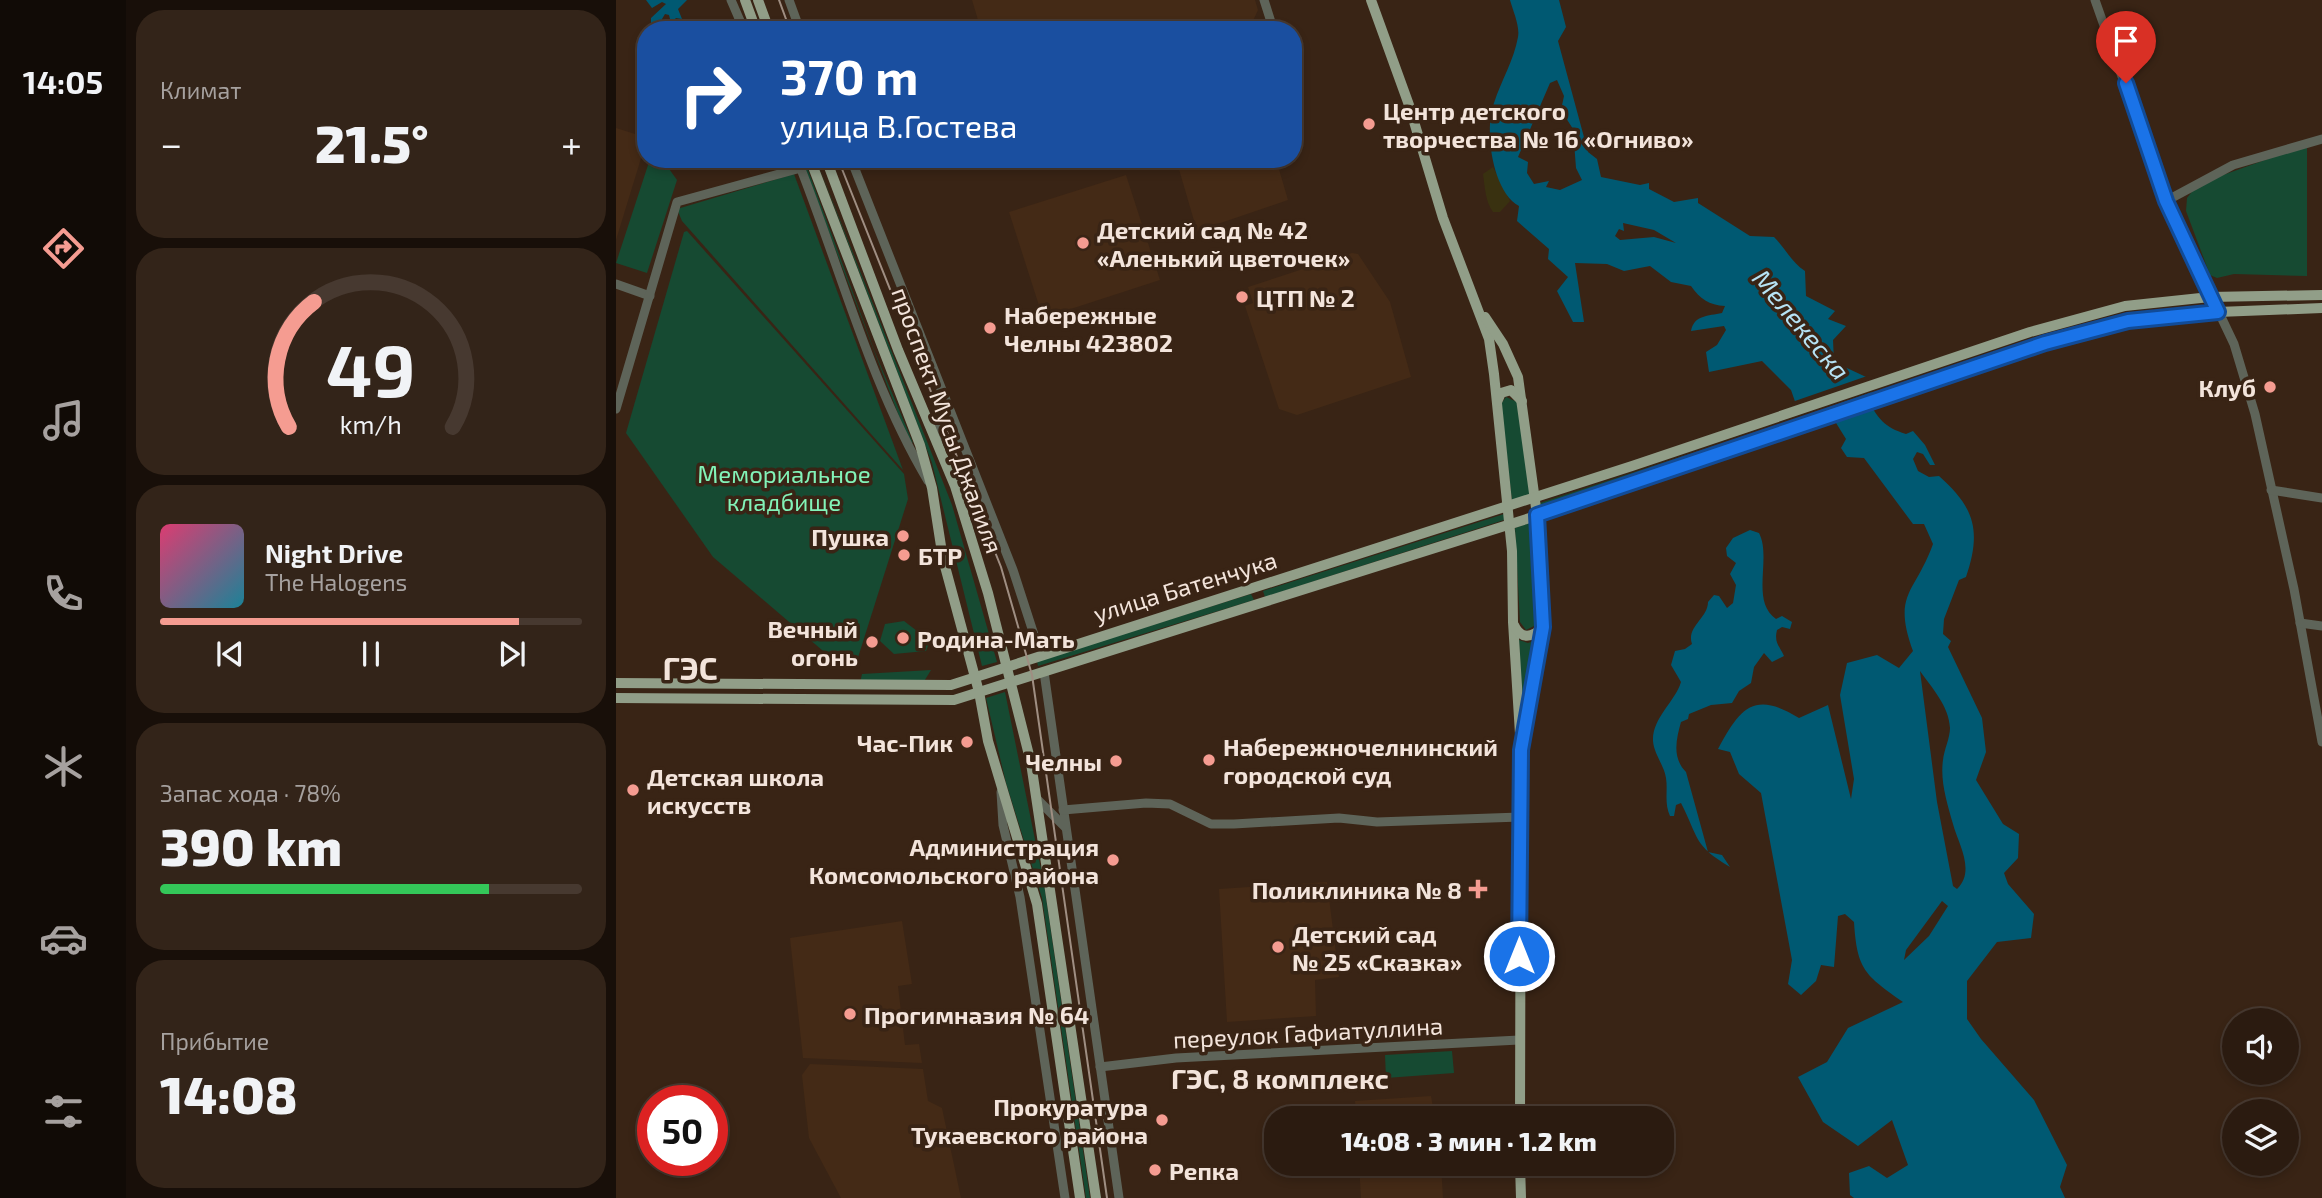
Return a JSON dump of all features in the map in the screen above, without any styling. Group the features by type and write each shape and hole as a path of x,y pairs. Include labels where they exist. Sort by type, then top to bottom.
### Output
{"main road":[{"path":"745,0 753,21"},
{"path":"758,0 766,21"},
{"path":"1371,0 1409,105 1443,218 1489,339 1510,524 1521,750 1520,1106"},
{"name":"проспект Мусы Джалиля","path":"813,168 920,445 932,488 943,559 976,677 988,741 1037,904 1080,1198"},
{"name":"проспект Мусы Джалиля","path":"830,168 955,486 981,569 1031,763 1096,1198"},
{"name":"улица Батенчука","path":"616,683 941,686 1632,466 2030,332 2125,306 2210,297 2322,295"},
{"path":"1475,301 1508,355 1524,403 1537,515 1543,627 1521,750"},
{"name":"улица Батенчука","path":"616,698 954,701 1552,511 2045,343 2128,321 2218,312 2322,308"},
{"path":"1497,404 1501,393 1511,390 1524,403"},
{"path":"1251,588 1260,595 1254,605"},
{"path":"1513,622 1518,633 1525,637 1543,627"},
{"path":"797,686 790,694 797,699"},
{"path":"1520,1176 1521,1198"}],"street":[{"path":"732,0 740,21"},
{"path":"789,0 797,21"},
{"path":"1264,0 1271,21"},
{"path":"2095,0 2166,201 2234,344 2255,414 2272,490 2318,711 2322,742"},
{"path":"2166,201 2233,165 2322,139"},
{"path":"616,409 677,202 786,168"},
{"path":"800,168 858,325 908,448 932,488"},
{"path":"855,168 1013,570 1036,641 1046,653"},
{"path":"616,284 650,296"},
{"path":"938,446 940,385"},
{"path":"2272,490 2322,498"},
{"path":"2300,623 2322,626"},
{"path":"1044,672 1119,1198"},
{"path":"1000,786 1003,825 1020,897 1065,1198"},
{"path":"1037,799 1065,827"},
{"path":"1063,810 1146,803 1170,804 1211,824 1339,818 1377,822 1520,817"},
{"name":"переулок Гафиатуллина","path":"1100,1068 1176,1058 1519,1040"}],"shaded area":[{"path":"972,0 1255,0 1258,10 1253,21 978,21"},
{"path":"616,128 635,134 638,168 616,240"},
{"path":"1179,168 1279,168 1288,200 1197,231"},
{"name":"Детский сад № 42 «Аленький цветочек»","path":"1126,175 1160,280 1043,318 1009,212"},
{"path":"1352,253 1358,254 1390,302 1411,377 1297,415 1279,409 1245,306 1253,303 1248,287"},
{"name":"Детский сад № 25 «Сказка»","path":"1327,882 1339,977 1315,980 1316,1016 1227,1022 1219,889"},
{"name":"Прогимназия № 64","path":"902,921 912,984 898,986 905,1045 919,1044 922,1063 803,1058 790,938"},
{"path":"810,1064 923,1069 928,1101 942,1108 961,1198 841,1198 809,1138 802,1075"},
{"path":"1431,1096 1433,1106 1355,1106 1355,1101"},
{"path":"1360,1176 1442,1176 1443,1198 1361,1198"}],"green space":[{"path":"2307,145 2307,276 2234,274 2217,278 2210,275 2186,211 2187,198 2198,184"},
{"path":"647,168 668,168 677,180 647,273 616,263"},
{"path":"804,168 807,168 874,350 913,443 908,440"},
{"path":"819,168 952,505 997,662 982,666 932,463"},
{"path":"794,174 903,470 682,221 677,209"},
{"name":"Мемориальное кладбище","path":"687,231 904,474 908,499 855,667 843,668 713,557 626,433 684,232"},
{"path":"1506,397 1517,402 1530,496 1512,501 1501,404"},
{"path":"1775,426 1776,429 1541,509 1540,503"},
{"path":"1504,514 1504,520 1265,597 1263,591"},
{"path":"1532,522 1538,624 1526,630 1520,622 1515,528"},
{"path":"1251,594 1254,600 1038,666 1037,661"},
{"path":"904,621 930,641 926,651 894,654 880,641 885,624"},
{"path":"1538,639 1527,696 1521,696 1519,640 1528,643"},
{"path":"931,670 923,683 860,683 862,674"},
{"path":"1005,692 1044,884 1090,1198 1086,1198 1042,898 1006,783 986,698"},
{"path":"1452,1051 1454,1073 1386,1078 1385,1055"}],"sand":[{"path":"1493,167 1510,201 1500,212 1493,212 1485,189 1483,174"}],"water":[{"path":"646,0 687,0 678,9 682,19 670,21 669,15 665,14 663,21 651,21 666,4 662,2 652,8"},
{"name":"Мелекеска","path":"1510,0 1559,0 1566,27 1558,41 1588,152 1597,159 1601,177 1640,185 1649,183 1649,189 1674,202 1698,198 1698,203 1750,236 1774,237 1805,271 1806,296 1835,311 1828,319 1846,326 1833,340 1834,362 1879,383 1867,398 1875,412 1892,428 1906,434 1913,431 1925,445 1935,465 1930,465 1923,454 1917,452 1913,459 1918,471 1929,477 1939,476 1967,509 1974,533 1971,560 1966,577 1959,580 1944,619 1943,634 1951,641 1948,647 1982,718 1986,752 1976,780 2003,824 2019,834 2018,858 2004,873 2008,884 2034,914 2031,938 1997,942 1967,981 1967,1019 2034,1100 2067,1165 2060,1187 2065,1198 1854,1198 1850,1195 1849,1173 1869,1166 1887,1178 1908,1165 1892,1120 1858,1146 1823,1122 1798,1077 1827,1062 1848,1028 1903,1002 1865,970 1855,938 1854,922 1845,914 1838,916 1834,967 1821,965 1816,981 1801,995 1788,984 1792,960 1761,793 1739,774 1730,752 1718,749 1741,714 1750,708 1770,705 1799,718 1828,705 1851,799 1854,779 1840,695 1847,663 1877,655 1899,668 1913,651 1907,632 1905,605 1933,544 1924,524 1913,524 1864,458 1847,457 1841,448 1846,439 1823,402 1799,413 1791,390 1762,361 1709,372 1706,352 1717,345 1726,330 1724,326 1691,331 1698,319 1722,313 1725,306 1705,300 1691,286 1671,282 1650,266 1624,271 1607,264 1575,263 1584,322 1573,322 1557,291 1568,277 1548,259 1549,249 1517,221 1519,206 1502,187 1490,144 1491,115 1518,37","holes":["1557,80 1564,96 1561,110 1573,129 1576,168 1582,180 1560,190 1546,187 1549,181 1534,184 1527,173 1528,162 1518,157 1550,83","1623,223 1654,230 1676,243 1654,237 1620,240 1615,236 1619,229 1624,231","1920,671 1939,698 1949,720 1950,732 1942,768 1948,808 1964,857 1965,874 1957,889 1953,886 1937,802","1942,901 1948,906 1929,936 1904,960 1906,950"]},
{"path":"1750,530 1759,533 1762,543 1763,590 1768,611 1776,619 1782,616 1792,622 1790,629 1782,627 1776,634 1784,656 1772,662 1764,653 1754,667 1751,683 1739,691 1732,703 1711,705 1689,714 1688,719 1681,722 1677,755 1686,772 1708,851 1698,840 1681,803 1676,805 1674,816 1670,816 1666,778 1654,746 1654,733 1660,717 1681,682 1671,665 1675,651 1692,644 1694,627 1714,595 1719,596 1727,608 1733,603 1736,585 1730,574 1736,563 1727,556 1726,548 1733,538"},
{"path":"1709,852 1722,855 1730,867 1718,859"}],"pier":[{"path":"1870,375 1881,380 1882,384 1878,390 1824,409 1822,406 1800,416 1796,415 1792,402"}],"tram line":[{"path":"779,0 787,21"},
{"path":"842,168 1001,567 1032,675 1107,1198"}],"place":[{"name":"Центр детского творчества № 16 «Огниво»","path":"1369,124"},
{"name":"Детский сад № 42 «Аленький цветочек»","path":"1083,243"},
{"name":"ЦТП № 2","path":"1242,297"},
{"name":"Набережные Челны 423802","path":"990,328"},
{"name":"Клуб","path":"2270,387"},
{"name":"Пушка","path":"903,536"},
{"name":"БТР","path":"904,555"},
{"name":"Родина-Мать","path":"903,638"},
{"name":"Вечный огонь","path":"872,642"},
{"name":"Час-Пик","path":"967,742"},
{"name":"Набережночелнинский городской суд","path":"1209,760"},
{"name":"Челны","path":"1116,761"},
{"name":"Детская школа искусств","path":"633,790"},
{"name":"Администрация Комсомольского района","path":"1113,860"},
{"name":"Поликлиника № 8","path":"1478,889"},
{"name":"Детский сад № 25 «Сказка»","path":"1278,947"},
{"name":"Прогимназия № 64","path":"850,1014"},
{"name":"Прокуратура Тукаевского района","path":"1162,1120"},
{"name":"Репка","path":"1155,1170"}],"district":[{"name":"ГЭС","path":"690,667"},
{"name":"ГЭС, 8 комплекс","path":"1280,1078"}],"route":[{"path":"1519,956 1521,750 1532,701 1543,627 1537,515 2045,343 2128,321 2218,312 2166,201 2126,83"}]}
